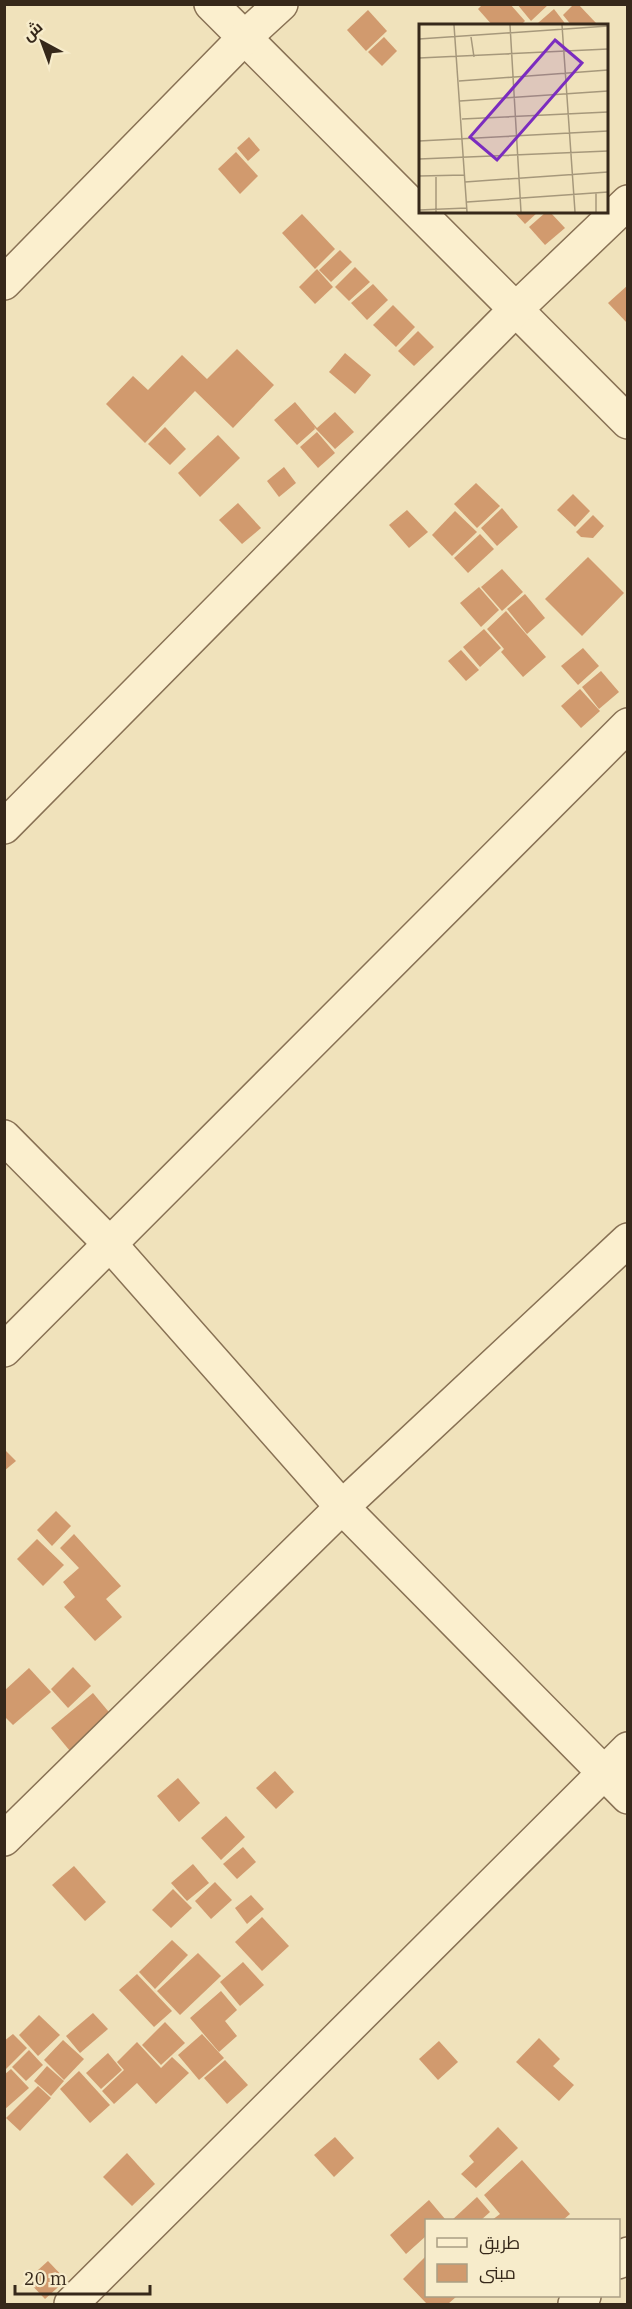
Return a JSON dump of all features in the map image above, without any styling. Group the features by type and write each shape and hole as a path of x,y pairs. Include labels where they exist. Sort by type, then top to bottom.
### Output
{"street":[{"path":"211,4 627,422"},
{"path":"4,283 244,38 281,4"},
{"path":"4,827 515,310 627,202"},
{"path":"4,1350 627,725"},
{"path":"4,1137 109,1243 342,1507 627,1797"},
{"path":"4,1839 342,1507 627,1240"},
{"path":"71,2304 627,1749"}],"building":[{"path":"483,4 510,4 525,21 522,24 491,24 478,9"},
{"path":"517,4 549,4 531,21"},
{"path":"574,4 578,4 596,23 570,24 563,15"},
{"path":"554,9 565,24 539,24"},
{"path":"368,10 387,31 366,51 347,30"},
{"path":"384,37 397,51 382,66 368,52"},
{"path":"249,137 260,150 248,161 237,148"},
{"path":"236,152 258,176 240,194 218,169"},
{"path":"515,213 537,213 525,224"},
{"path":"545,213 551,213 565,228 545,245 529,227"},
{"path":"302,214 335,249 315,269 282,233"},
{"path":"340,250 352,262 331,282 319,270"},
{"path":"355,267 370,282 349,301 335,287"},
{"path":"317,269 333,287 315,304 299,287"},
{"path":"373,284 388,300 367,320 351,303"},
{"path":"628,285 628,324 608,303"},
{"path":"393,305 415,327 396,347 373,325"},
{"path":"418,331 434,347 414,366 398,351"},
{"path":"237,349 274,385 233,428 195,391 145,443 106,404 133,376 148,390 182,355 207,379"},
{"path":"345,353 371,375 355,394 329,372"},
{"path":"295,402 317,428 335,412 354,432 335,449 314,427 315,429 297,445 274,420"},
{"path":"165,427 186,449 170,465 148,444"},
{"path":"317,432 335,453 318,468 300,447"},
{"path":"218,435 240,458 200,497 178,473"},
{"path":"284,467 296,483 279,497 267,481"},
{"path":"476,483 500,506 477,528 454,504"},
{"path":"573,494 590,511 575,527 557,510"},
{"path":"238,503 261,528 242,544 219,520"},
{"path":"502,508 518,527 497,546 481,528"},
{"path":"407,510 428,532 409,548 389,525"},
{"path":"455,511 477,532 452,556 432,535"},
{"path":"593,515 604,526 593,538 581,537 576,532"},
{"path":"480,534 494,549 468,573 454,558"},
{"path":"588,557 624,593 582,636 545,599"},
{"path":"502,569 523,592 502,611 481,587"},
{"path":"479,587 499,610 481,627 460,603"},
{"path":"525,594 545,618 527,634 507,609"},
{"path":"506,611 546,657 523,677 501,652 504,649 487,629"},
{"path":"484,629 501,648 480,667 463,647"},
{"path":"583,648 599,666 578,685 561,666"},
{"path":"461,650 479,670 466,681 448,661"},
{"path":"601,671 619,692 599,709 582,687"},
{"path":"580,689 600,711 581,728 561,706"},
{"path":"4,1449 16,1461 4,1471"},
{"path":"56,1511 71,1526 52,1546 37,1530"},
{"path":"74,1534 121,1586 106,1599 122,1617 95,1641 64,1607 75,1597 63,1582 79,1568 60,1548"},
{"path":"37,1539 64,1565 43,1586 17,1559"},
{"path":"73,1667 91,1686 68,1708 51,1689"},
{"path":"29,1668 51,1692 13,1725 4,1716 4,1691"},
{"path":"93,1693 113,1717 70,1751 51,1728"},
{"path":"275,1771 294,1792 276,1809 256,1788"},
{"path":"178,1778 200,1803 179,1822 157,1796"},
{"path":"226,1816 245,1837 221,1860 201,1838"},
{"path":"243,1847 256,1862 237,1879 223,1864"},
{"path":"193,1864 209,1883 187,1901 171,1883"},
{"path":"74,1866 106,1902 85,1921 52,1885"},
{"path":"215,1882 232,1900 211,1919 195,1901"},
{"path":"173,1889 192,1908 171,1928 152,1910"},
{"path":"251,1895 264,1909 247,1924 235,1908"},
{"path":"262,1917 289,1946 262,1971 235,1942"},
{"path":"172,1940 188,1955 155,1989 139,1972"},
{"path":"198,1953 221,1976 180,2015 157,1991"},
{"path":"243,1962 264,1985 240,2006 220,1982"},
{"path":"137,1974 172,2011 154,2027 119,1990"},
{"path":"221,1991 237,2010 225,2021 237,2036 219,2052 190,2018"},
{"path":"93,2013 108,2029 80,2053 66,2036"},
{"path":"39,2015 60,2035 38,2056 19,2035"},
{"path":"165,2022 185,2043 161,2065 142,2045"},
{"path":"13,2034 27,2048 4,2071 4,2041"},
{"path":"202,2034 224,2058 199,2080 178,2055"},
{"path":"539,2038 560,2059 553,2066 574,2085 559,2101 516,2062"},
{"path":"63,2040 84,2059 64,2080 44,2060"},
{"path":"439,2041 458,2062 438,2080 419,2059"},
{"path":"137,2042 161,2068 172,2057 189,2073 156,2104 137,2083 114,2104 102,2091 124,2070 117,2062"},
{"path":"29,2050 43,2065 26,2081 12,2067"},
{"path":"108,2053 122,2070 101,2089 86,2073"},
{"path":"225,2060 248,2085 227,2104 204,2078"},
{"path":"47,2066 64,2081 51,2096 34,2081"},
{"path":"11,2069 29,2088 4,2110 4,2075"},
{"path":"79,2071 110,2105 90,2123 60,2089"},
{"path":"38,2086 51,2098 20,2131 6,2118"},
{"path":"498,2127 518,2148 476,2188 461,2174 474,2162 469,2156"},
{"path":"335,2137 354,2158 334,2177 314,2155"},
{"path":"127,2153 155,2184 132,2206 103,2177"},
{"path":"522,2160 570,2214 564,2219 493,2219 500,2214 484,2195"},
{"path":"477,2197 490,2212 482,2219 453,2219"},
{"path":"429,2200 445,2219 425,2219 425,2237 406,2254 390,2235"},
{"path":"425,2257 425,2297 456,2297 448,2304 427,2304 403,2279"},
{"path":"48,2261 66,2280 45,2299 27,2280"}]}
